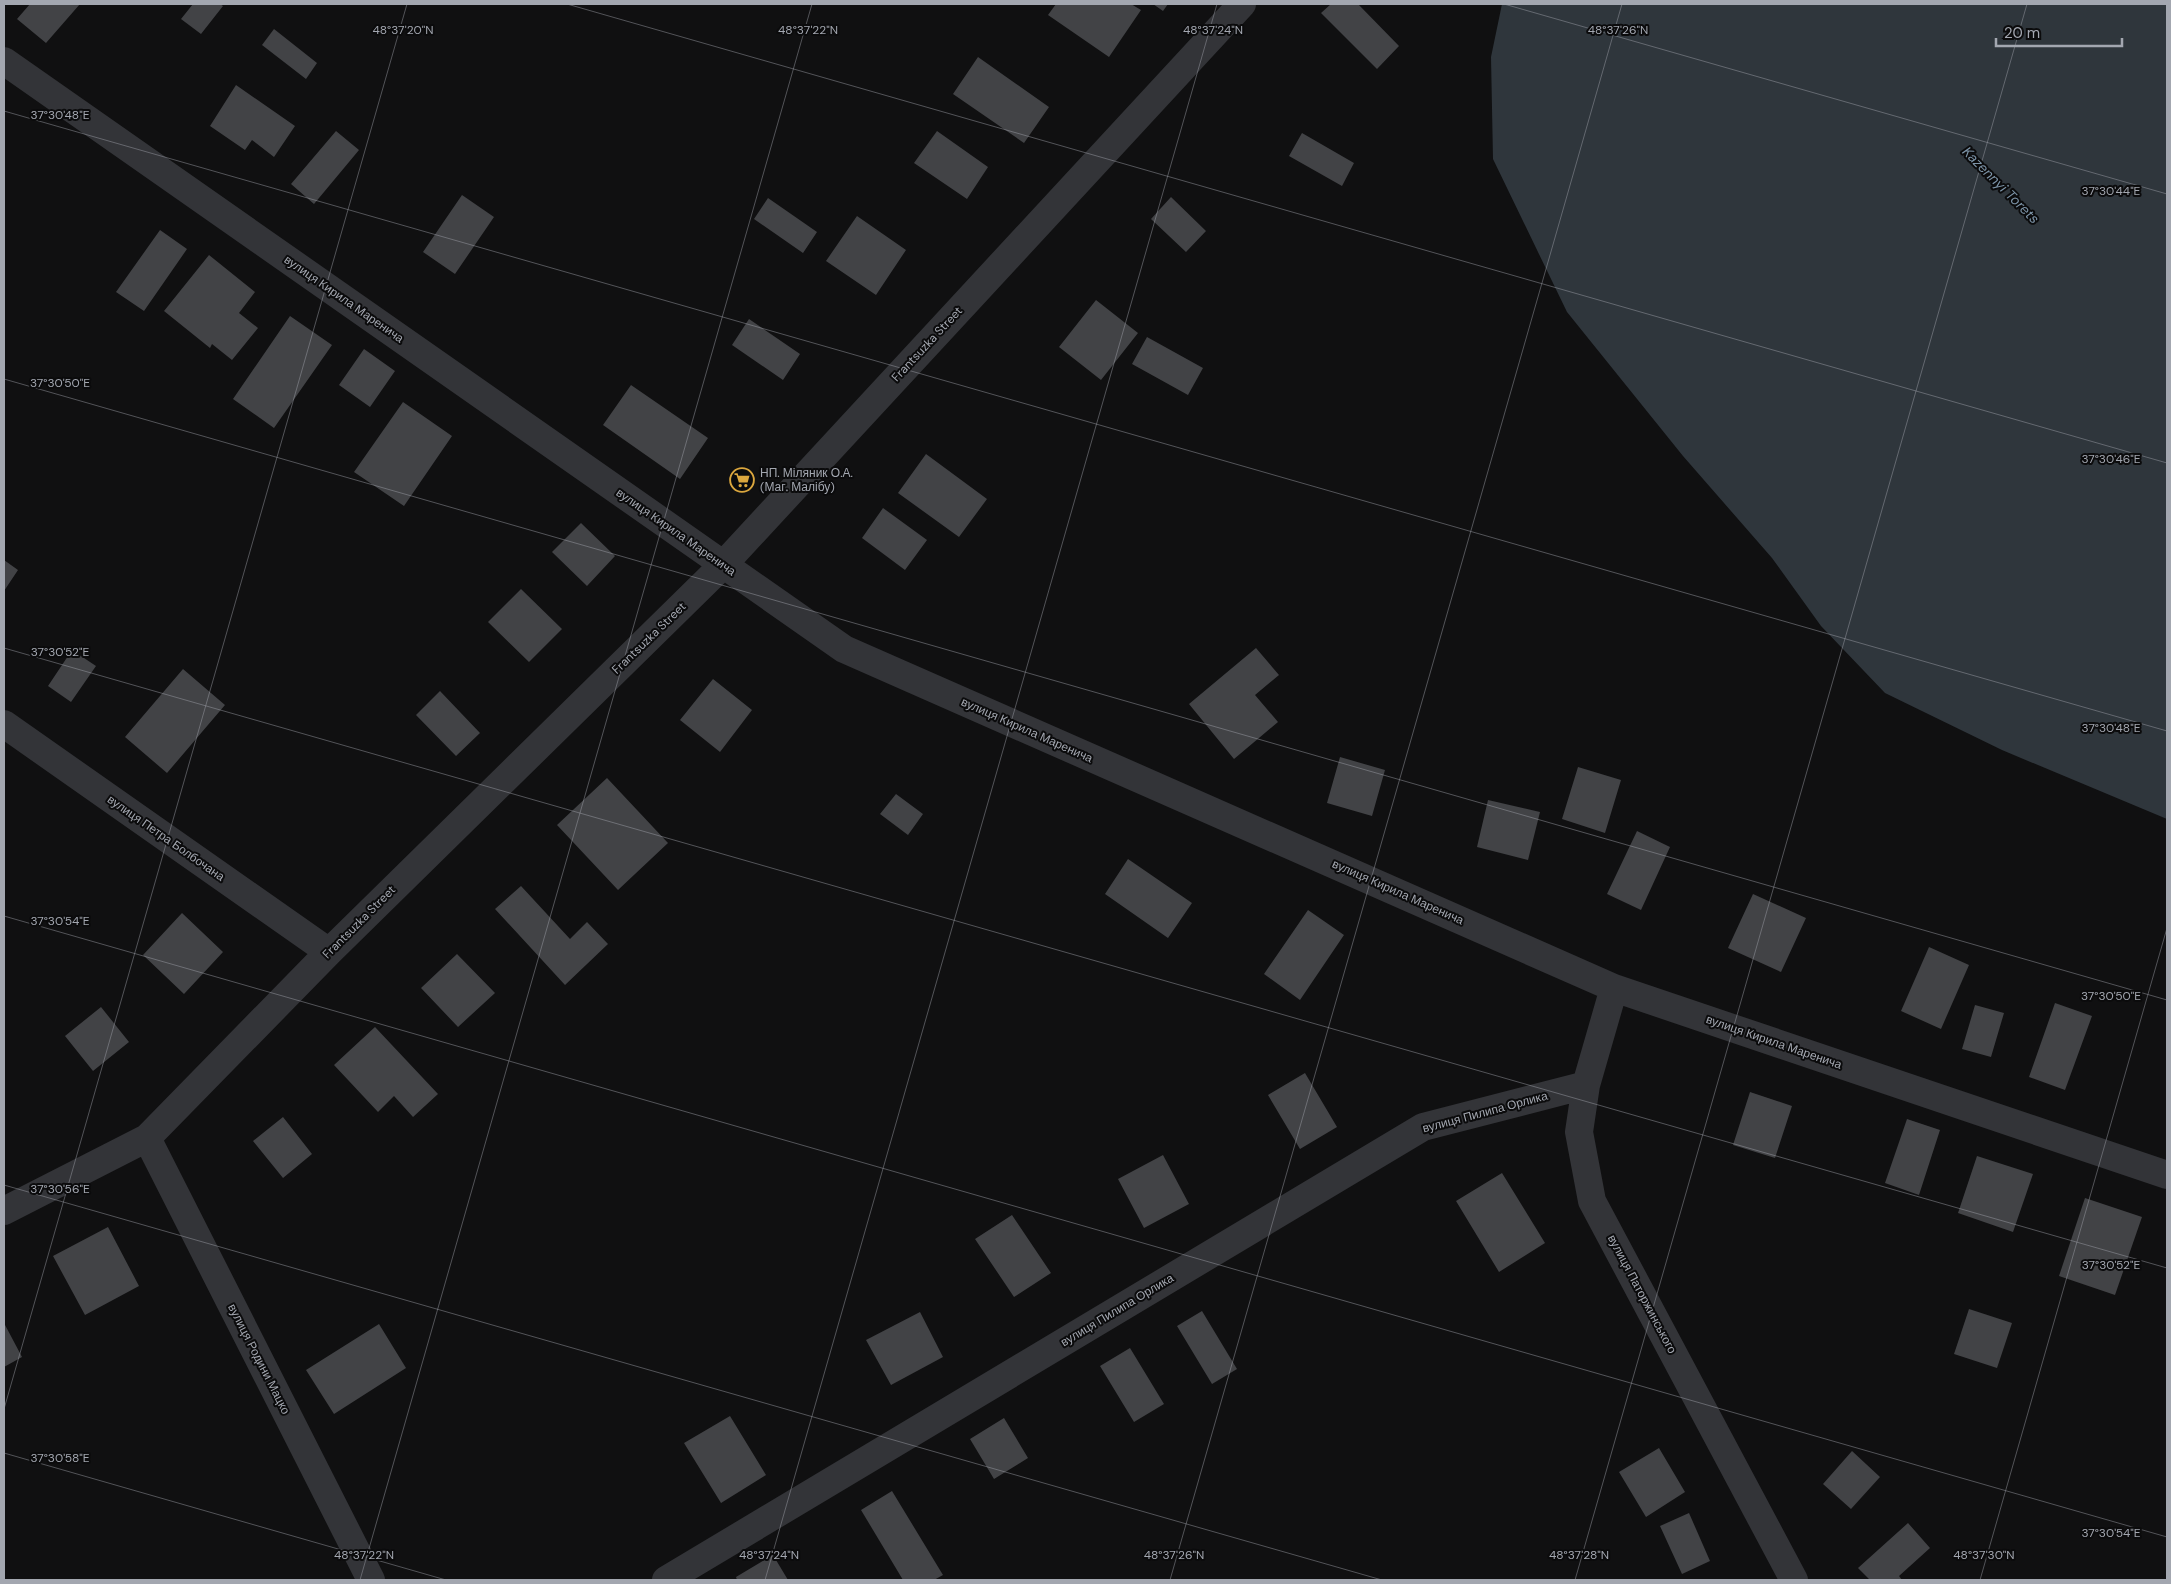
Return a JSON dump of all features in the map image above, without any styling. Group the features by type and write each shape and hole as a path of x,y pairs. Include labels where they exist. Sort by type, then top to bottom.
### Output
{"street":[{"name":"Frantsuzka Street","path":"4,1211 147,1138 329,952 723,565 1242,4"},
{"name":"вулиця Кирила Маренича","path":"4,61 844,649 1614,988 2167,1175"},
{"name":"вулиця Петра Болбочана","path":"4,724 329,952"},
{"name":"вулиця Паторжинського","path":"1614,988 1586,1085 1579,1132 1592,1201 1794,1580"},
{"name":"вулиця Пилипа Орлика","path":"666,1580 1423,1127 1586,1085"},
{"name":"вулиця Родини Мацко","path":"147,1138 372,1580"}],"water":[{"name":"Kazennyi Torets","path":"1502,4 2167,4 2167,819 2002,750 1885,693 1821,626 1772,558 1683,456 1567,312 1493,159 1491,57"}],"building":[{"path":"30,4 80,4 46,43 17,19"},
{"path":"193,4 220,4 223,6 201,34 181,19"},
{"path":"1056,4 1131,4 1141,10 1109,57 1048,15"},
{"path":"1153,4 1168,4 1163,11"},
{"path":"1331,4 1358,4 1399,46 1377,69 1321,13"},
{"path":"274,29 317,63 306,79 262,45"},
{"path":"978,57 1049,107 1024,143 953,94"},
{"path":"236,85 295,126 274,157 252,140 245,150 210,126"},
{"path":"336,131 359,150 314,204 291,184"},
{"path":"937,131 988,167 967,199 914,163"},
{"path":"1302,133 1354,163 1342,186 1289,156"},
{"path":"462,195 494,217 455,274 423,252"},
{"path":"1171,197 1206,231 1186,252 1151,219"},
{"path":"768,198 817,232 803,253 754,219"},
{"path":"857,216 906,250 876,295 826,261"},
{"path":"160,230 187,249 144,311 116,292"},
{"path":"209,255 255,292 239,313 258,328 232,360 212,344 210,348 164,311"},
{"path":"1096,300 1138,333 1101,380 1059,347"},
{"path":"290,316 332,345 274,428 233,399"},
{"path":"749,319 800,354 783,380 732,345"},
{"path":"1147,337 1203,368 1188,395 1132,364"},
{"path":"364,349 395,371 370,407 339,385"},
{"path":"631,385 708,438 680,479 603,425"},
{"path":"403,402 452,436 404,506 354,472"},
{"path":"926,454 987,499 959,537 898,493"},
{"path":"883,508 927,540 905,570 862,538"},
{"path":"581,523 615,556 587,586 552,552"},
{"path":"4,560 18,570 4,591"},
{"path":"521,589 562,629 529,662 488,622"},
{"path":"1256,648 1279,675 1255,695 1278,722 1234,759 1189,704"},
{"path":"72,650 96,666 71,702 48,686"},
{"path":"183,669 225,705 167,773 125,737"},
{"path":"713,679 752,710 720,752 680,720"},
{"path":"440,691 480,733 456,756 416,715"},
{"path":"1340,757 1385,770 1372,816 1327,803"},
{"path":"1578,767 1621,780 1605,833 1562,819"},
{"path":"607,778 668,843 618,890 557,825"},
{"path":"896,794 923,814 908,835 880,814"},
{"path":"1488,800 1540,812 1528,860 1477,847"},
{"path":"1637,831 1670,847 1641,910 1607,894"},
{"path":"1128,859 1192,903 1168,938 1105,894"},
{"path":"521,886 570,939 587,922 608,944 565,985 495,909"},
{"path":"1753,894 1806,918 1781,972 1728,948"},
{"path":"1308,910 1344,935 1300,1000 1264,974"},
{"path":"182,913 223,952 184,994 143,955"},
{"path":"1929,947 1969,965 1941,1029 1901,1011"},
{"path":"457,954 495,993 458,1027 421,988"},
{"path":"2055,1003 2092,1016 2065,1090 2029,1077"},
{"path":"1975,1005 2004,1013 1991,1057 1962,1049"},
{"path":"101,1007 129,1042 93,1071 65,1036"},
{"path":"375,1027 438,1094 413,1117 394,1096 378,1112 334,1065"},
{"path":"1305,1073 1337,1127 1300,1149 1268,1095"},
{"path":"1750,1092 1792,1106 1775,1158 1733,1145"},
{"path":"283,1117 312,1154 283,1178 253,1141"},
{"path":"1907,1119 1940,1130 1919,1195 1885,1183"},
{"path":"1163,1155 1189,1204 1144,1228 1118,1179"},
{"path":"1977,1156 2033,1174 2013,1232 1958,1213"},
{"path":"1502,1173 1545,1243 1499,1272 1456,1201"},
{"path":"2085,1198 2142,1217 2115,1295 2059,1276"},
{"path":"1012,1215 1051,1273 1014,1297 975,1239"},
{"path":"108,1227 139,1286 85,1315 53,1256"},
{"path":"1969,1309 2012,1323 1997,1368 1954,1354"},
{"path":"1202,1311 1237,1369 1212,1384 1177,1326"},
{"path":"920,1312 943,1357 891,1385 866,1340"},
{"path":"4,1323 22,1357 4,1367"},
{"path":"379,1324 406,1368 334,1414 306,1370"},
{"path":"1130,1348 1164,1404 1134,1422 1100,1366"},
{"path":"730,1416 766,1475 721,1503 684,1443"},
{"path":"1004,1418 1028,1458 994,1479 970,1439"},
{"path":"1659,1448 1685,1492 1646,1517 1619,1472"},
{"path":"1852,1451 1880,1477 1851,1509 1823,1484"},
{"path":"892,1491 943,1575 934,1580 903,1580 861,1510"},
{"path":"1689,1513 1710,1561 1682,1574 1660,1526"},
{"path":"1908,1523 1930,1548 1899,1576 1902,1580 1870,1580 1858,1568"},
{"path":"773,1555 788,1580 737,1580 736,1577"}],"place":[{"name":"НП. Міляник О.А. (Маг. Малібу)","path":"742,480"}]}
